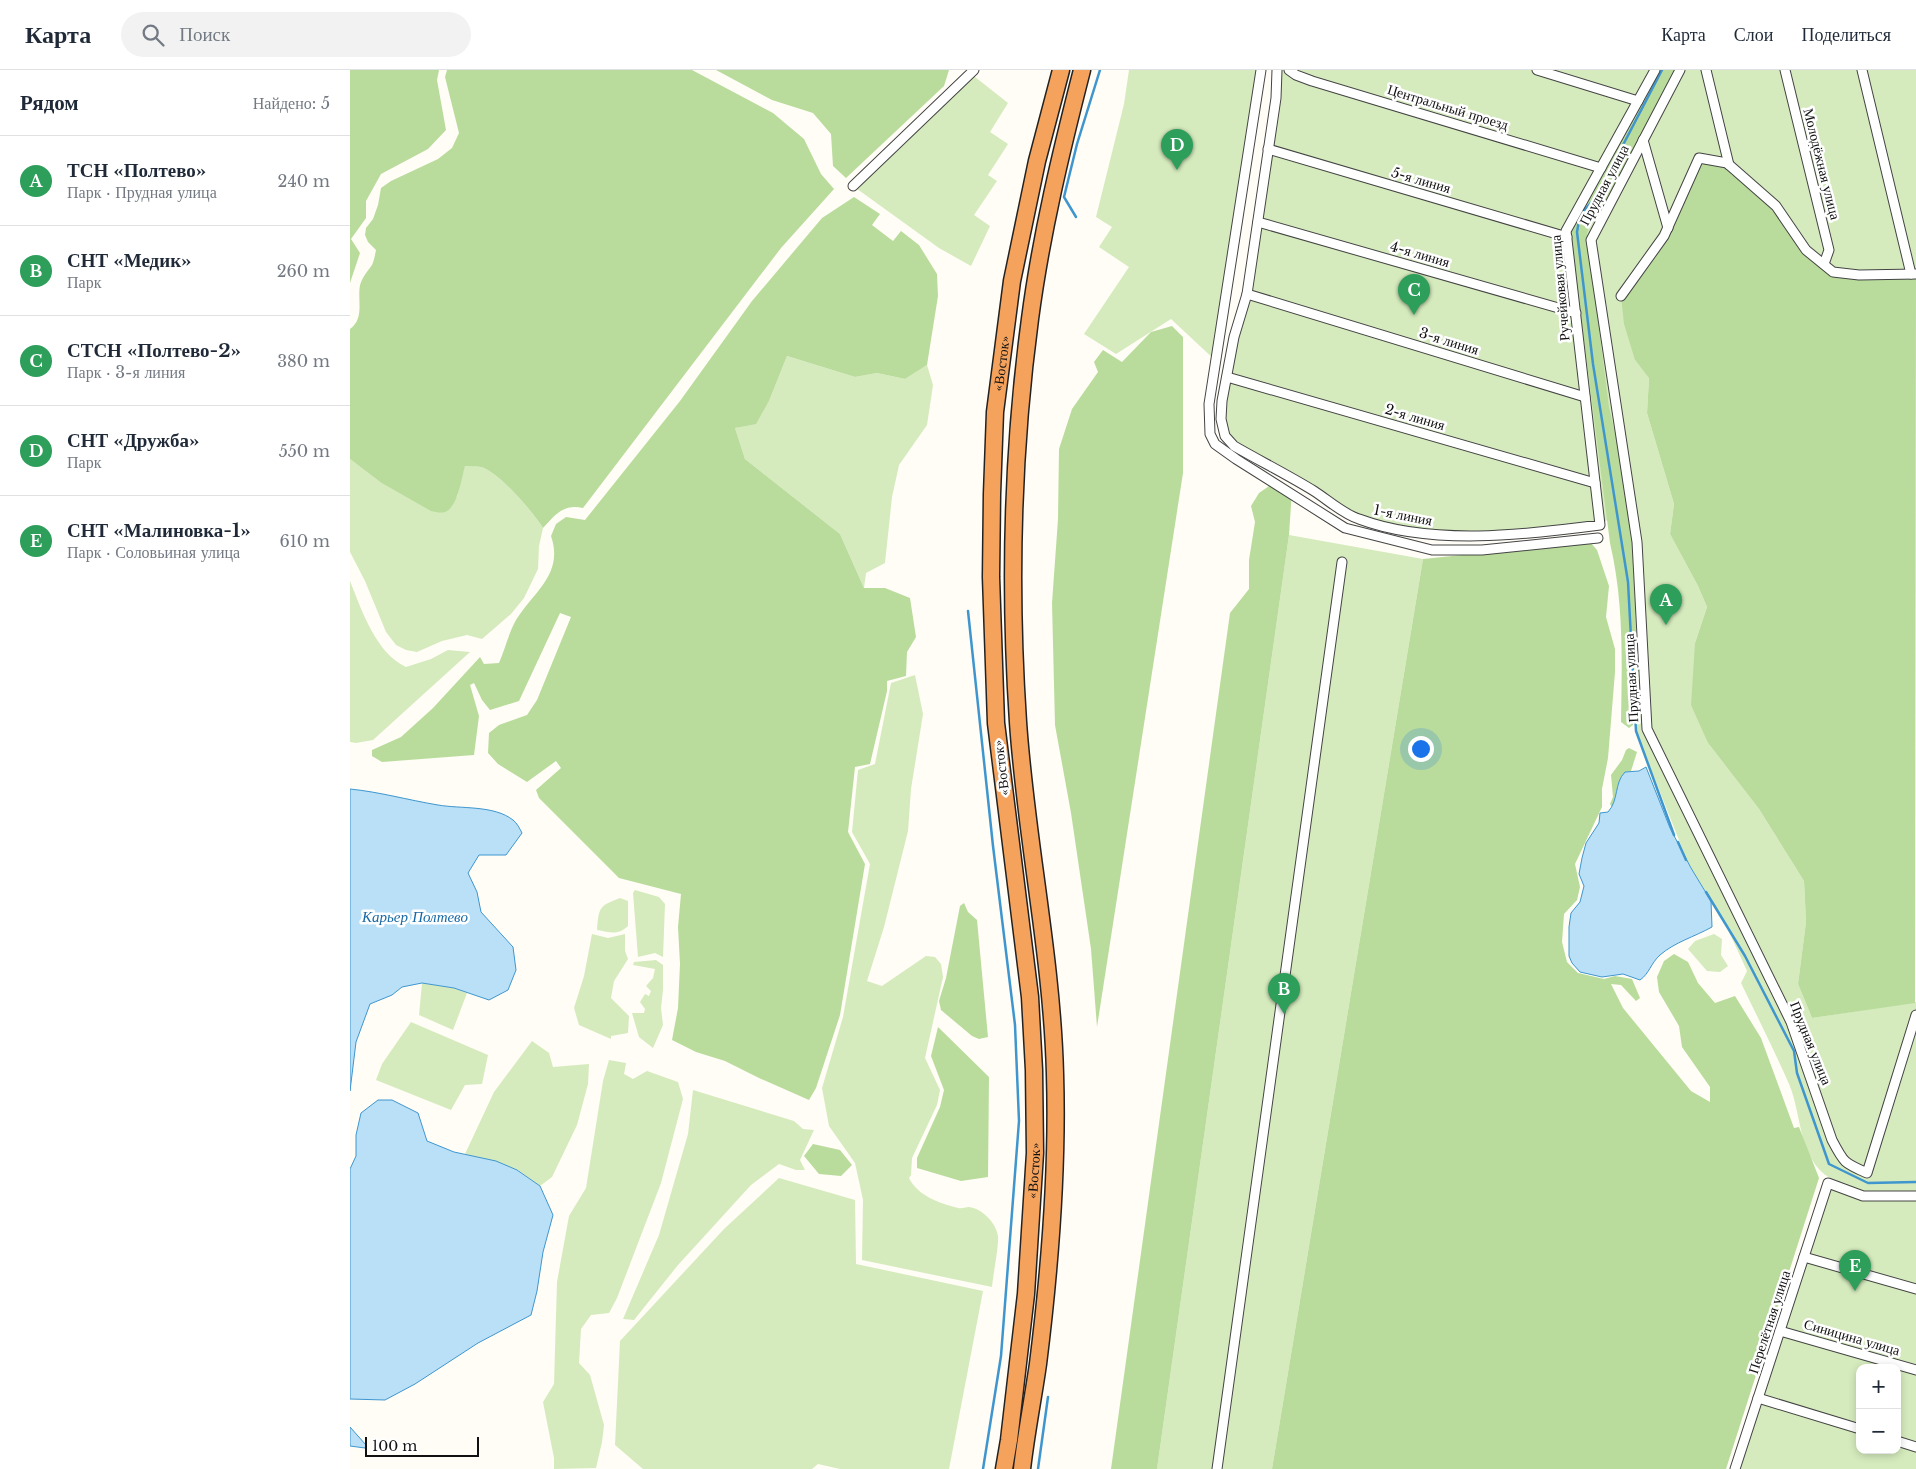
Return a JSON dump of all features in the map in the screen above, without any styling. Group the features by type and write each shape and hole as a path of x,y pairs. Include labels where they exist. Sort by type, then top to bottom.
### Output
{"highway":[{"name":"«Восток»","path":"1004,1469 1026,1294 1035,1153 1030,997 996,723 991,577 992,494 996,412 1012,281 1037,161 1061,70"},
{"name":"«Восток»","path":"1022,1469 1037,1368 1052,1228 1055,1074 1049,986 1018,726 1014,649 1013,570 1017,442 1030,316 1058,167 1082,70"}],"street":[{"path":"853,186 974,70"},
{"path":"1261,70 1209,404 1210,434 1215,444 1345,528 1432,550 1482,550 1598,538"},
{"name":"1-я линия","path":"1277,70 1276,98 1247,294 1234,336 1222,401 1221,419 1225,436 1234,446 1312,490 1357,519 1398,530 1438,535 1537,533 1600,526"},
{"name":"Центральный проезд","path":"1289,70 1296,75 1601,168"},
{"path":"1537,70 1638,101"},
{"name":"Ручейковая улица","path":"1600,526 1566,232 1655,70"},
{"name":"Прудная улица","path":"1680,70 1591,240 1637,542 1647,729 1791,1022 1832,1140 1847,1165 1867,1173 1916,1015"},
{"path":"1706,70 1730,165"},
{"name":"Молодёжная улица","path":"1785,70 1829,250 1824,264"},
{"path":"1621,296 1664,236 1699,158 1730,165 1776,206 1806,250 1833,272 1851,274 1913,274 1862,70"},
{"path":"1643,140 1668,228"},
{"name":"5-я линия","path":"1268,149 1567,237"},
{"name":"4-я линия","path":"1258,222 1576,313"},
{"name":"3-я линия","path":"1247,294 1585,397"},
{"name":"2-я линия","path":"1227,377 1595,483"},
{"path":"1217,1469 1342,562"},
{"name":"Перелётная улица","path":"1735,1469 1828,1183 1863,1196 1916,1196"},
{"path":"1804,1256 1916,1289"},
{"name":"Синицина улица","path":"1780,1331 1916,1370"},
{"path":"1758,1398 1856,1428"},
{"path":"1901,1442 1916,1447"}],"green space":[{"path":"350,70 439,70 437,80 446,130 428,149 381,174 366,201 366,218 351,239 360,253 350,283"},
{"path":"447,70 692,70 773,113 804,139 821,174 834,189 781,248 583,508 570,507 560,511 543,528 532,512 506,484 497,476 481,467 465,466 454,503 447,511 439,512 431,511 380,482 350,459 350,329 355,325 359,314 360,285 372,265 376,250 368,242 365,235 366,228 373,219 381,188 391,181 438,159 452,148 459,133 445,77"},
{"path":"716,70 949,70 944,86 846,178 833,166 831,134 813,113 772,100"},
{"path":"1129,70 1261,70 1216,361 1171,319 1116,354 1084,334 1129,267 1099,247 1112,227 1096,217 1124,104"},
{"path":"1277,70 1916,70 1916,274 1635,360 1649,377 1647,413 1674,504 1670,534 1707,607 1695,643 1708,743 1759,809 1804,881 1806,922 1798,984 1812,1018 1916,1002 1916,1469 1735,1469 1830,1178 1812,1160 1806,1148 1789,1084 1741,983 1747,971 1725,923 1688,863 1636,731 1628,582 1618,513 1600,525 1438,535 1357,519 1225,436 1222,401 1247,294"},
{"path":"1658,70 1677,70 1609,199 1592,217 1587,234 1609,407 1621,459 1633,544 1637,661 1631,670 1633,725 1629,728 1621,722 1621,632 1618,588 1610,543 1570,232 1576,209 1593,192"},
{"path":"970,73 1008,103 990,132 1008,144 988,175 997,181 974,215 990,226 971,266 939,248 853,186"},
{"path":"1699,158 1727,163 1776,206 1806,250 1833,272 1916,274 1915,1003 1812,1018 1798,984 1806,922 1804,881 1759,809 1708,743 1691,705 1695,643 1707,607 1670,534 1674,504 1647,413 1649,378 1635,360 1624,324 1621,296 1664,236"},
{"path":"854,197 880,214 872,225 893,241 901,231 919,245 937,274 938,296 927,365 905,379 877,373 855,377 787,356 769,401 756,424 735,428 745,459 840,534 864,588 885,588 910,598 916,637 907,652 906,676 887,681 887,691 870,764 855,767 848,832 865,864 840,1015 816,1088 809,1100 725,1061 696,1052 672,1040 678,1008 680,964 678,927 681,894 619,878 539,798 536,790 561,768 556,761 527,782 498,764 488,753 489,733 499,725 527,715 537,700 571,617 560,613 519,701 490,710 482,700 474,683 470,685 479,716 474,755 382,762 372,756 372,750 401,737 433,708 480,657 484,664 499,663 516,620 550,572 554,561 551,536 556,524 566,517 585,520 680,401 752,301 822,218"},
{"path":"1172,326 1183,337 1183,473 1097,1027 1091,949 1071,813 1055,725 1052,603 1058,519 1059,449 1072,409 1098,372 1094,362 1103,350 1122,362 1151,332"},
{"path":"787,356 855,377 877,373 905,379 927,365 933,385 927,425 899,465 892,497 885,563 866,573 864,588 840,534 745,459 735,428 756,423 769,401"},
{"path":"350,459 380,482 457,497 465,465 488,470 506,484 532,512 543,528 539,546 538,569 524,598 511,614 482,639 467,635 442,641 417,652 406,650 396,645 386,632 365,581 350,552"},
{"path":"1272,484 1292,490 1289,535 1157,1469 1111,1469 1230,613 1249,589 1249,560 1255,522 1251,506 1259,493"},
{"path":"1289,535 1423,559 1272,1469 1157,1469"},
{"path":"1590,542 1597,550 1609,586 1606,617 1615,649 1615,672 1608,758 1602,789 1602,807 1575,864 1580,887 1577,900 1564,914 1562,942 1567,962 1578,973 1604,979 1615,976 1632,979 1640,998 1636,1001 1621,985 1611,984 1623,1008 1691,1091 1710,1102 1710,1087 1682,1047 1679,1026 1659,992 1657,977 1664,961 1674,954 1688,962 1698,983 1715,1003 1735,996 1761,1038 1794,1128 1799,1127 1819,1178 1726,1469 1272,1469 1423,559"},
{"path":"350,581 371,630 378,642 395,661 406,667 431,659 448,650 470,652 373,740 356,743 350,742"},
{"path":"915,675 923,714 911,789 908,831 884,927 867,981 882,986 926,956 935,957 941,964 943,977 925,1058 940,1090 937,1105 912,1158 911,1175 909,1178 918,1190 930,1198 958,1208 974,1208 992,1222 997,1231 998,1241 992,1287 862,1260 863,1200 855,1163 829,1126 822,1088 843,1017 870,864 852,832 858,770 875,764 891,683"},
{"path":"1629,748 1637,752 1631,771 1625,772 1618,786 1615,803 1612,807 1610,804 1613,797 1611,775"},
{"path":"635,890 659,897 665,904 663,957 655,953 638,957 633,893"},
{"path":"620,898 628,901 628,926 617,932 597,930 598,916 601,908"},
{"path":"964,903 968,912 977,920 988,1037 979,1039 972,1036 941,1010 939,1001 946,978 960,906"},
{"path":"592,934 608,938 625,934 625,951 628,959 614,981 611,998 629,1016 628,1033 611,1036 611,1039 579,1025 574,1008 584,976"},
{"path":"1714,934 1722,939 1721,955 1728,966 1720,972 1707,971 1688,949 1695,941"},
{"path":"656,960 663,965 661,1008 663,1025 653,1048 639,1037 632,1013 644,1013 645,1009 640,1002 645,994 649,996 651,991 646,986 653,978 655,969 633,965 634,962"},
{"path":"422,983 454,988 467,993 453,1030 419,1015"},
{"path":"411,1022 488,1055 482,1084 465,1085 451,1110 376,1080 382,1064"},
{"path":"938,1027 989,1077 988,1177 961,1181 917,1168 917,1158 940,1107 944,1090 931,1056"},
{"path":"532,1041 549,1053 553,1067 589,1064 588,1084 577,1125 552,1177 540,1186 518,1170 465,1154 494,1092"},
{"path":"609,1060 626,1063 624,1074 633,1079 647,1071 678,1082 683,1099 661,1183 617,1298 609,1313 591,1315 581,1329 579,1363 590,1375 604,1425 596,1468 554,1469 554,1458 543,1402 554,1384 557,1282 569,1216 586,1188 603,1081"},
{"path":"693,1090 794,1121 803,1129 814,1130 800,1160 805,1170 796,1170 779,1164 751,1185 678,1265 634,1320 623,1319 659,1235 688,1134"},
{"path":"813,1144 840,1150 852,1165 841,1176 819,1174 804,1156"},
{"path":"779,1178 855,1200 856,1264 983,1291 949,1469 840,1469 818,1464 812,1469 643,1469 615,1445 620,1341 724,1229"}],"water":[{"path":"1646,767 1670,828 1711,901 1712,927 1666,950 1657,958 1646,975 1640,980 1623,974 1602,977 1580,972 1569,956 1569,927 1571,913 1580,902 1584,886 1579,874 1586,843 1599,823 1600,813 1608,812 1614,802 1619,781 1625,772 1639,771"},
{"name":"Карьер Полтево","path":"350,789 438,805 477,808 496,812 513,820 522,833 506,855 479,855 468,873 477,892 481,912 513,947 516,970 508,990 489,1000 454,988 422,983 402,987 392,995 370,1004 356,1042 350,1091"},
{"path":"378,1100 392,1100 418,1113 427,1141 454,1152 496,1161 517,1170 540,1186 553,1215 543,1252 531,1315 478,1343 415,1384 385,1400 350,1399 350,1169 356,1156 356,1135 361,1113"},
{"path":"350,1427 366,1445 365,1448 350,1446"}],"waterway":[{"path":"1076,217 1064,197 1077,144 1100,70"},
{"path":"1662,70 1596,197 1580,215 1577,232 1593,364 1628,582 1636,731 1674,835"},
{"path":"968,611 993,846 1015,1025 1019,1121 1001,1356 983,1469"},
{"path":"1678,842 1686,860"},
{"path":"1706,892 1745,956 1794,1051 1797,1073 1829,1164 1868,1183 1916,1182"},
{"path":"1038,1469 1048,1397"}],"place":[{"name":"СНТ «Дружба»","path":"1177,170"},
{"name":"СТСН «Полтево-2»","path":"1414,315"},
{"name":"ТСН «Полтево»","path":"1666,625"},
{"name":"СНТ «Медик»","path":"1284,1014"},
{"name":"СНТ «Малиновка-1»","path":"1855,1291"}]}
